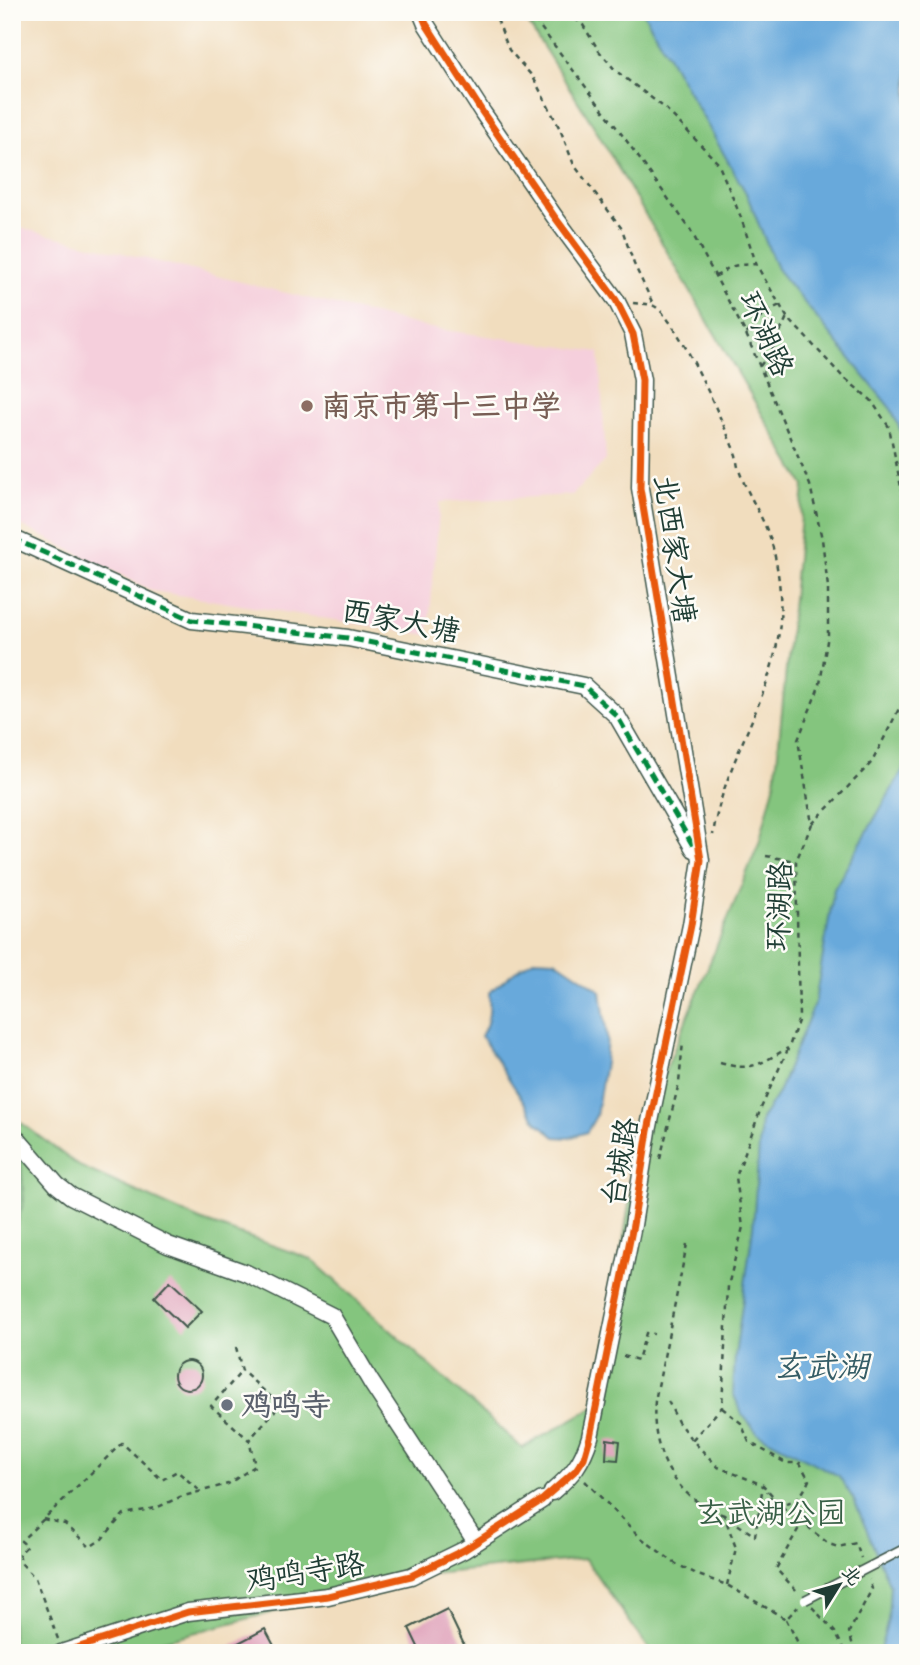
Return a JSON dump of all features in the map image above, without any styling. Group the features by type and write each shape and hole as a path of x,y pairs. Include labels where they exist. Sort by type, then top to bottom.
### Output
{"street":[{"name":"北西家大塘","path":"421,12 425,24 483,113 616,300 634,334 642,380 640,488 701,860"},
{"name":"西家大塘","path":"12,538 192,620 348,638 584,686 617,716 701,860"},
{"name":"台城路","path":"580,1474 597,1405 633,1225 648,1130 691,925 701,860"},
{"path":"12,1133 57,1185 71,1196 169,1245 246,1273 332,1316 371,1382 476,1542"},
{"name":"鸡鸣寺路","path":"60,1648 188,1612 328,1596 411,1576 476,1542 580,1474"}],"lane":[{"path":"806,1600 908,1547"}],"path":[{"path":"491,12 509,50 533,77 574,165 622,229 634,264 654,306"},
{"path":"567,12 583,26 616,71 666,109 718,163 740,215 756,264 787,317 842,376 871,400 889,428 901,487 908,550"},
{"path":"715,276 722,275 726,268 756,264"},
{"path":"746,334 764,313 780,305"},
{"path":"760,366 772,350 787,317"},
{"path":"812,824 872,762 908,691"},
{"path":"766,856 796,861"},
{"path":"720,1063 740,1069 756,1066 789,1047"},
{"path":"687,1244 655,1401 656,1432 670,1475 691,1498 724,1515 755,1536 763,1485"},
{"path":"622,1355 638,1360 646,1333 654,1334"},
{"path":"236,1347 242,1371 280,1405 249,1440"},
{"path":"43,1519 65,1524 90,1547 102,1539 124,1514 156,1508 180,1497 228,1484 255,1466 249,1440 211,1406 242,1371"},
{"path":"668,1402 678,1422 692,1440 718,1467 763,1485 775,1504 791,1503 802,1496 809,1480 800,1463 786,1463 750,1442 741,1423 722,1407 692,1440"},
{"path":"60,1648 58,1634 51,1623 35,1578 22,1564 19,1554 27,1546 21,1541 122,1443 162,1480 177,1471 200,1492"},
{"path":"580,1474 640,1537 676,1564 727,1586 786,1619 803,1653"},
{"path":"780,1503 800,1526 776,1569 835,1632 846,1653"},
{"path":"724,1515 736,1548 727,1586"},
{"path":"786,1619 806,1600"}],"shaded area":[{"name":"南京市第十三中学","path":"12,226 430,328 599,352 606,460 572,495 440,502 428,635 153,591 12,521"}],"green space":[{"name":"玄武湖公园","path":"521,12 908,12 908,1653 652,1653 585,1559 411,1576 116,1653 12,1653 12,1116 79,1166 200,1220 311,1259 522,1448 597,1405 641,1130 759,843 775,782 804,486 593,125"},
{"path":"12,1126 19,1133 24,1201 12,1239"}],"water":[{"path":"643,12 908,12 908,447 891,409 777,269 746,193"},
{"name":"玄武湖","path":"908,761 908,1653 881,1653 888,1620 890,1586 854,1500 839,1476 758,1434 742,1414 733,1393 735,1356 753,1227 761,1119 778,1093 815,1002 834,889"},
{"path":"535,959 555,960 601,991 607,1037 596,1116 587,1132 569,1138 555,1137 537,1122 481,1036 489,1015 489,993 515,971"}],"building":[{"path":"170,1281 202,1311 185,1328 154,1298"},
{"path":"188,1361 198,1365 202,1375 198,1385 188,1389 178,1385 174,1375 178,1365"},
{"path":"607,1439 620,1441 618,1460 606,1459"},
{"path":"447,1609 468,1653 421,1653 409,1628"},
{"path":"265,1629 278,1653 219,1653"}],"marked path":[{"path":"12,538 192,620 348,638 584,686 617,716 695,849"}],"cycle path":[{"path":"61,1653 188,1612 328,1596 411,1576 464,1550 542,1500 576,1470 584,1458 590,1437 633,1225 648,1131 691,925 701,860 640,488 642,380 633,334 616,300 483,113 421,12"}],"place":[{"name":"南京市第十三中学","path":"307,406"},
{"name":"鸡鸣寺","path":"227,1405"}]}
